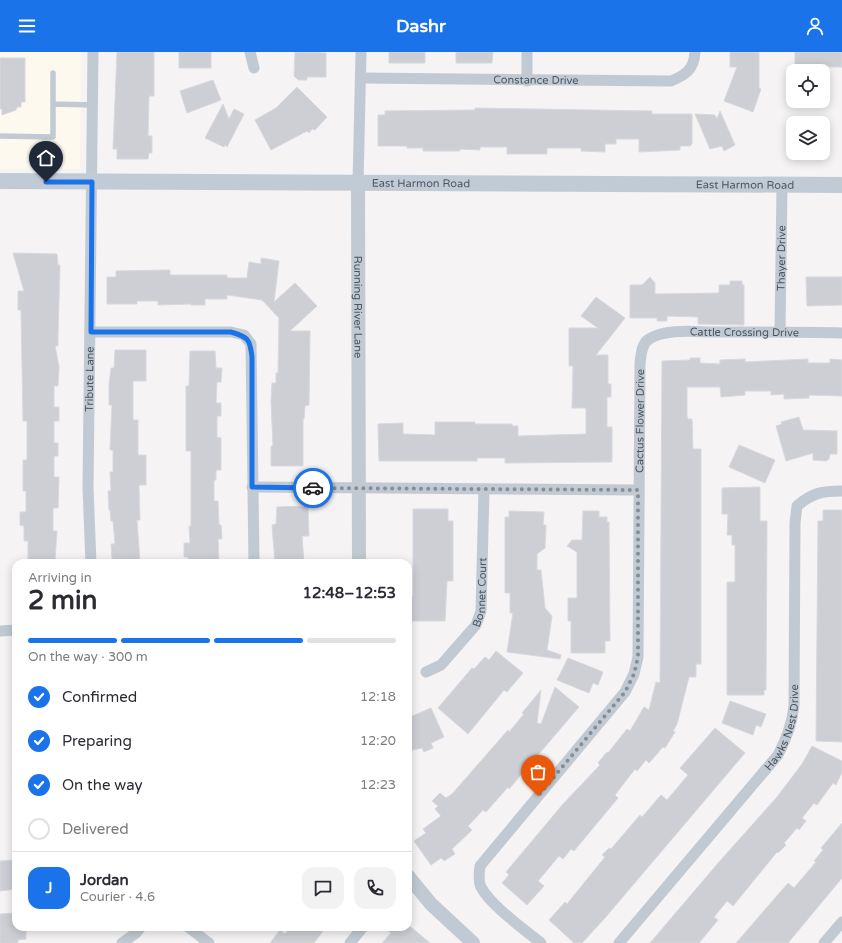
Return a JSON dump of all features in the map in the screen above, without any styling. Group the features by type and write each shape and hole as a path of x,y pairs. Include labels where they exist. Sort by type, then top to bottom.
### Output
{"main road":[{"name":"East Harmon Road","path":"0,181 358,184 842,185"}],"street":[{"name":"Tribute Lane","path":"91,559 88,488 91,332 93,52"},
{"path":"250,52 254,68"},
{"name":"Running River Lane","path":"359,559 358,184 361,78 360,52"},
{"path":"527,52 527,81"},
{"name":"Constance Drive","path":"361,78 527,81 671,81 684,76 694,62 695,52"},
{"name":"Thayer Drive","path":"780,331 782,186"},
{"name":"Cattle Crossing Drive","path":"647,340 658,335 677,333 780,331 842,333"},
{"path":"91,332 231,332 244,335 251,344 254,559"},
{"name":"Cactus Flower Drive","path":"541,943 487,896 480,886 478,876 480,866 625,692 634,674 638,657 640,364 641,351 647,340"},
{"path":"252,487 638,490"},
{"name":"Bonnet Court","path":"426,672 441,665 476,625 481,611 484,489"},
{"name":"Hawks Nest Drive","path":"619,943 778,755 785,741 791,726 794,706 795,522 797,506 808,496 820,492 842,491"},
{"path":"0,631 12,630"},
{"path":"412,884 473,943"},
{"path":"824,943 841,926"},
{"path":"122,943 138,931"},
{"path":"193,931 209,943"},
{"path":"350,943 360,931"}],"lane":[{"path":"0,136 53,137 53,73"},
{"path":"53,104 93,105"}],"shaded area":[{"path":"0,52 81,52 80,169 0,169"}],"building":[{"path":"117,52 154,52 154,96 149,96 148,136 152,136 152,153 149,153 148,159 117,159 117,149 113,149"},
{"path":"179,52 211,52 211,68 179,68"},
{"path":"295,52 326,53 326,77 307,77 307,80 298,80 294,76"},
{"path":"389,52 425,52 425,63 389,63"},
{"path":"456,52 493,52 492,63 456,63"},
{"path":"730,52 759,52 759,88 761,89 753,112 724,101 737,67 730,67"},
{"path":"795,52 842,52 842,67 830,67 830,64 795,64"},
{"path":"0,58 25,58 25,102 21,102 21,107 17,107 16,110 2,115 2,109 0,109"},
{"path":"213,80 221,100 187,113 180,91"},
{"path":"297,87 327,117 315,130 312,129 309,133 307,131 271,150 255,120 276,108"},
{"path":"223,104 229,119 234,109 244,114 227,147 205,138"},
{"path":"475,108 652,111 652,114 692,114 692,144 690,146 680,146 680,150 639,152 639,139 616,139 616,144 605,144 605,152 581,151 581,148 547,148 547,154 507,154 507,147 480,147 480,150 460,149 460,151 423,151 423,148 407,148 407,146 378,146 378,115 385,115 385,111 475,110"},
{"path":"720,111 735,145 724,151 722,146 710,149 695,114 715,115 717,119"},
{"path":"13,253 57,254 58,265 60,265 58,346 55,346 59,367 58,386 54,386 54,407 59,407 59,421 54,421 54,443 58,443 58,456 54,456 54,477 59,477 58,508 53,508 53,531 57,531 55,559 28,559 28,541 24,541 24,526 20,525 20,512 26,512 26,491 23,491 23,460 27,460 27,421 23,421 21,310 18,310 18,291 24,291"},
{"path":"261,258 279,261 274,302 295,283 317,306 290,331 310,331 309,405 305,406 303,419 303,466 271,466 271,446 273,446 271,401 272,383 276,383 276,373 278,373 279,318 262,300 227,295 227,299 205,299 205,305 158,305 158,301 137,301 137,304 107,304 107,277 116,277 116,271 170,270 170,275 227,275 227,278 247,278 249,262 261,264"},
{"path":"650,277 655,283 655,294 719,293 719,285 730,285 730,281 742,281 742,285 744,285 744,325 698,324 698,317 667,316 667,321 657,321 657,318 630,318 630,285 642,285"},
{"path":"806,277 842,277 842,305 807,306"},
{"path":"596,297 625,318 596,355 608,355 608,384 611,384 611,397 607,397 607,427 612,427 612,462 505,463 505,458 477,458 477,461 379,461 378,424 403,423 403,434 435,435 435,422 475,422 475,424 512,424 512,426 518,426 518,436 586,434 586,408 572,408 573,366 569,366 569,328 598,328 581,316"},
{"path":"115,350 146,350 146,381 133,381 133,420 138,420 138,455 146,455 146,485 139,485 140,520 137,520 140,559 112,558 111,544 115,544 113,521 111,521 109,510 108,491 111,491 110,472 113,472 113,450 110,450 112,405 109,405 109,385 111,368 114,368"},
{"path":"190,351 215,351 216,368 222,368 221,382 217,382 216,403 221,403 221,416 217,416 217,437 221,438 221,470 216,470 216,480 214,480 214,501 218,501 219,525 221,525 222,539 218,539 219,559 188,559 188,557 184,557 184,543 190,543 189,526 191,526 191,451 186,451 186,386 189,386"},
{"path":"690,358 700,358 700,363 720,364 720,360 745,359 745,362 808,359 808,363 830,363 830,359 842,360 842,396 809,395 809,398 784,399 784,394 771,395 771,391 745,391 745,395 721,397 720,387 687,387 687,416 688,419 692,419 693,449 701,449 701,664 696,664 696,677 689,677 677,724 673,731 675,732 665,748 663,747 649,763 646,760 637,771 635,769 615,795 618,798 574,851 571,849 563,859 559,856 538,881 544,886 527,905 502,883 509,875 506,872 563,804 600,765 598,763 627,729 630,731 644,707 649,710 656,682 660,683 662,361 690,360"},
{"path":"799,417 803,430 837,431 837,454 830,454 829,459 826,461 813,460 813,453 786,461 776,426 782,424 781,422"},
{"path":"739,445 775,460 765,483 729,467"},
{"path":"760,487 760,521 767,521 766,690 764,690 764,695 727,695 727,582 735,582 735,545 732,545 732,535 727,535 728,514 722,514 722,488"},
{"path":"308,506 309,536 302,536 304,559 275,559 272,525 276,524 277,507"},
{"path":"413,509 448,509 448,521 453,521 453,581 447,581 445,621 412,621"},
{"path":"823,510 842,510 842,742 816,741 818,521 823,521"},
{"path":"509,511 544,512 543,525 546,525 545,548 537,554 537,570 541,570 545,608 552,616 547,650 561,655 560,659 507,652 513,613 510,613 510,593 505,593 505,517 509,517"},
{"path":"583,511 599,511 599,517 607,517 607,522 609,522 610,641 605,641 605,653 571,653 571,621 568,621 568,598 577,598 577,552 567,546 572,540 582,540"},
{"path":"496,651 523,673 507,692 504,690 468,734 438,708 472,668 474,669 485,657 489,660"},
{"path":"568,658 603,672 598,685 593,683 589,693 557,680"},
{"path":"555,687 579,707 509,789 508,787 486,812 483,810 468,826 472,830 452,849 455,854 444,861 441,858 431,865 414,841 426,833 423,829 441,816 435,809 438,806 432,801 440,793 446,798 452,794 508,730 509,732 541,690 537,723 541,724"},
{"path":"730,701 766,714 761,727 756,725 753,735 722,723"},
{"path":"431,708 444,737 431,743 433,748 424,752 422,748 412,750 412,716"},
{"path":"715,728 745,753 605,918 582,943 574,943 549,920 565,902 567,904 605,857 602,855 609,848 611,849 640,815 642,817 661,795 667,800 688,775 680,768"},
{"path":"812,746 842,761 842,772 836,785 833,783 817,805 814,803 802,818 806,821 799,830 797,828 784,843 786,845 778,853 777,852 733,906 727,901 714,917 718,920 699,943 650,943 777,797 802,764"},
{"path":"842,823 842,878 788,943 736,943 788,883 794,888 816,862 814,861 823,850 821,848"},
{"path":"12,860 12,890 0,891 0,861"},
{"path":"12,913 12,931 26,931 26,939 18,940 18,943 0,943 0,914"},
{"path":"412,928 430,943 382,943 391,933 388,931 412,931"},
{"path":"279,931 285,934 287,931 323,931 314,943 270,943"}],"way so far":[{"path":"313,488 638,490 638,657 634,674 625,692 538,796"}],"route":[{"path":"46,182 92,182 91,332 231,332 244,335 251,344 252,357 252,487 313,488"}]}
